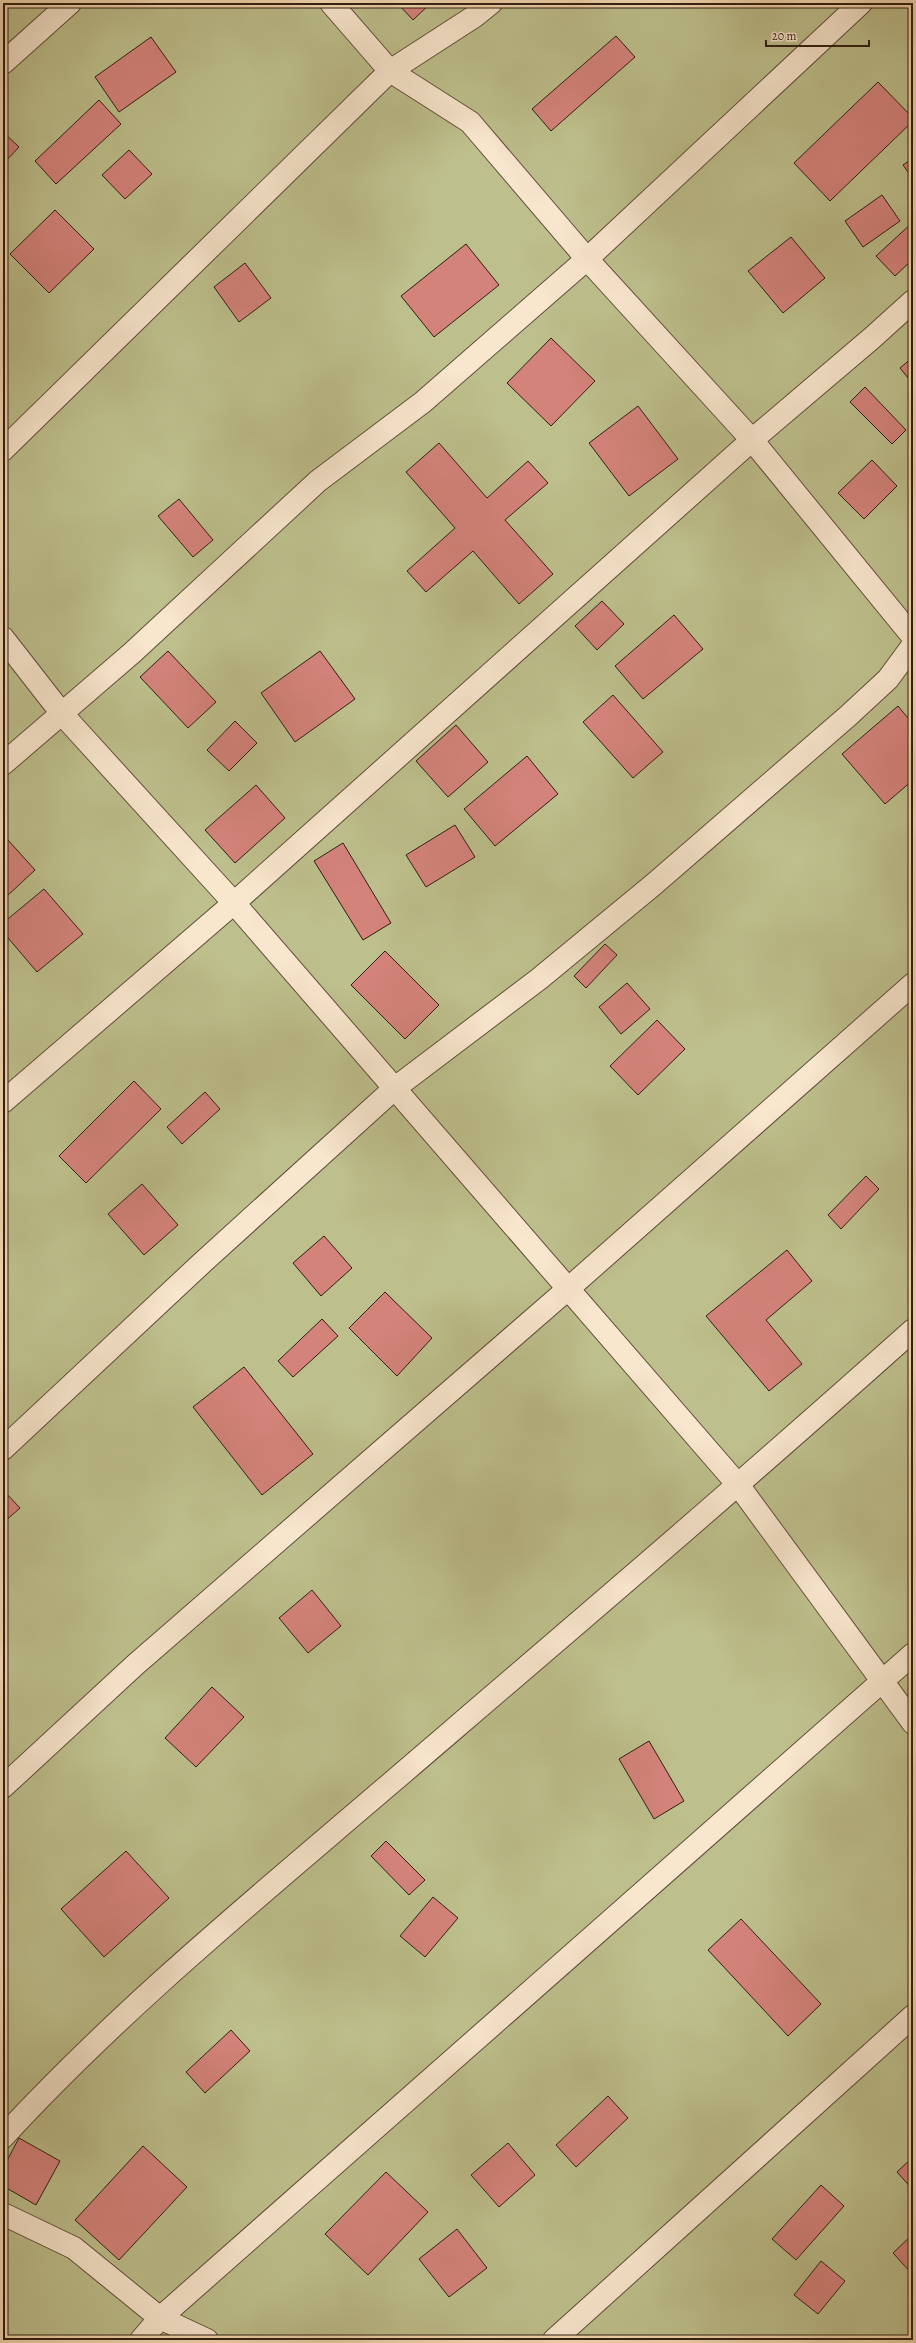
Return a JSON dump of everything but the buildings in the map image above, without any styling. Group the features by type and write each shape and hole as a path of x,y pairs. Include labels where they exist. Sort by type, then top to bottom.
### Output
{"street":[{"path":"3,63 70,3"},
{"path":"331,3 390,71 470,122 587,259 752,440 913,637"},
{"path":"3,450 390,71 475,16 491,3"},
{"path":"3,764 63,714 132,653 318,481 423,402 587,259 860,3"},
{"path":"3,1102 234,903 752,440 872,338 913,301"},
{"path":"3,638 63,714 234,903 739,1486 881,1682 913,1723"},
{"path":"3,1449 203,1262 395,1088 539,979 653,885 848,716 888,679 913,646"},
{"path":"3,1787 135,1665 569,1288 913,984"},
{"path":"3,2137 59,2076 158,1985 739,1486 913,1330"},
{"path":"141,2340 160,2318 913,1654"},
{"path":"554,2340 913,2016"},
{"path":"3,2214 74,2248 160,2318 208,2340"}],"green space":[{"path":"3,3 913,3 913,2340 3,2340"}]}
